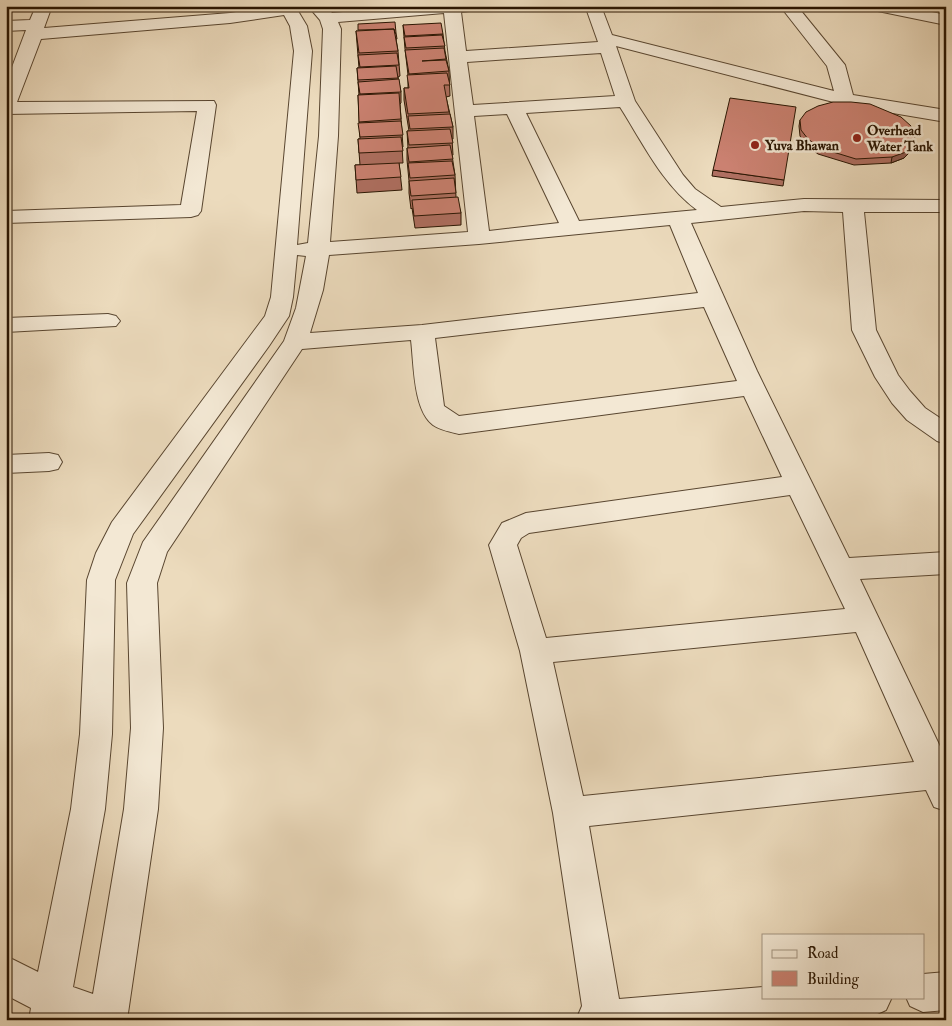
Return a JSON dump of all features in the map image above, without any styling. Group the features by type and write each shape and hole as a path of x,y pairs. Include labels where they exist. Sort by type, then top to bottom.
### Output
{"street":[{"path":"6,217 191,211 207,106 6,108 44,6"},
{"path":"6,975 50,1009 108,1019 141,810 147,728 142,583 152,550 295,342 305,320 319,248 331,120 332,29 322,12 471,6"},
{"path":"591,6 595,9 626,101 675,178 688,193 715,213"},
{"path":"788,6 836,65 845,99"},
{"path":"879,6 946,20"},
{"path":"6,26 34,30 230,18 287,8 296,16 301,28 303,51 282,297 277,316 122,529 101,580 96,734 88,809 50,1009"},
{"path":"452,8 479,238"},
{"path":"459,57 605,42 845,99 946,116"},
{"path":"463,111 626,101"},
{"path":"514,108 572,229"},
{"path":"286,252 319,248 479,238 679,220 715,213 804,205 946,206"},
{"path":"853,205 864,330 887,377 901,398 916,414 946,435"},
{"path":"570,813 941,785 865,619 710,299 679,220"},
{"path":"295,342 422,332 710,299"},
{"path":"6,325 108,321"},
{"path":"422,332 432,408 446,422 458,425 751,387"},
{"path":"6,464 49,462"},
{"path":"798,484 526,523 514,527 507,534 503,544 535,651 570,813 599,1019 861,998"},
{"path":"840,569 946,563"},
{"path":"535,651 865,619"},
{"path":"924,993 946,991"}],"building":[{"path":"395,22 396,33 394,29 358,30 358,24"},
{"path":"441,23 443,34 405,36 403,25"},
{"path":"394,29 398,51 359,53 356,31"},
{"path":"442,35 445,46 406,48 404,37"},
{"path":"444,48 446,59 422,61 446,60 449,71 409,74 405,50"},
{"path":"397,53 399,65 360,67 358,55"},
{"path":"396,66 398,78 358,80 357,68"},
{"path":"447,73 450,85 444,85 449,112 408,114 404,88 409,88 407,75"},
{"path":"399,79 401,92 360,94 358,82"},
{"path":"399,93 401,119 359,122 358,95"},
{"name":"Yuva Bhawan","path":"730,98 796,107 784,180 713,170"},
{"name":"Overhead Water Tank","path":"833,102 870,104 901,117 911,126 915,135 914,144 906,152 892,157 856,159 820,148 808,139 801,130 800,120 806,112"},
{"path":"450,114 453,127 410,129 408,116"},
{"path":"401,121 403,135 360,137 358,123"},
{"path":"450,129 453,143 409,145 407,131"},
{"path":"401,137 403,151 359,153 358,139"},
{"path":"450,145 453,159 409,162 407,148"},
{"path":"452,161 455,175 410,178 408,163"},
{"path":"399,163 401,177 356,180 355,165"},
{"path":"454,178 456,193 411,196 409,181"},
{"path":"458,197 461,213 414,216 412,200"}],"place":[{"name":"Overhead Water Tank","path":"857,138"},
{"name":"Yuva Bhawan","path":"755,145"}]}
